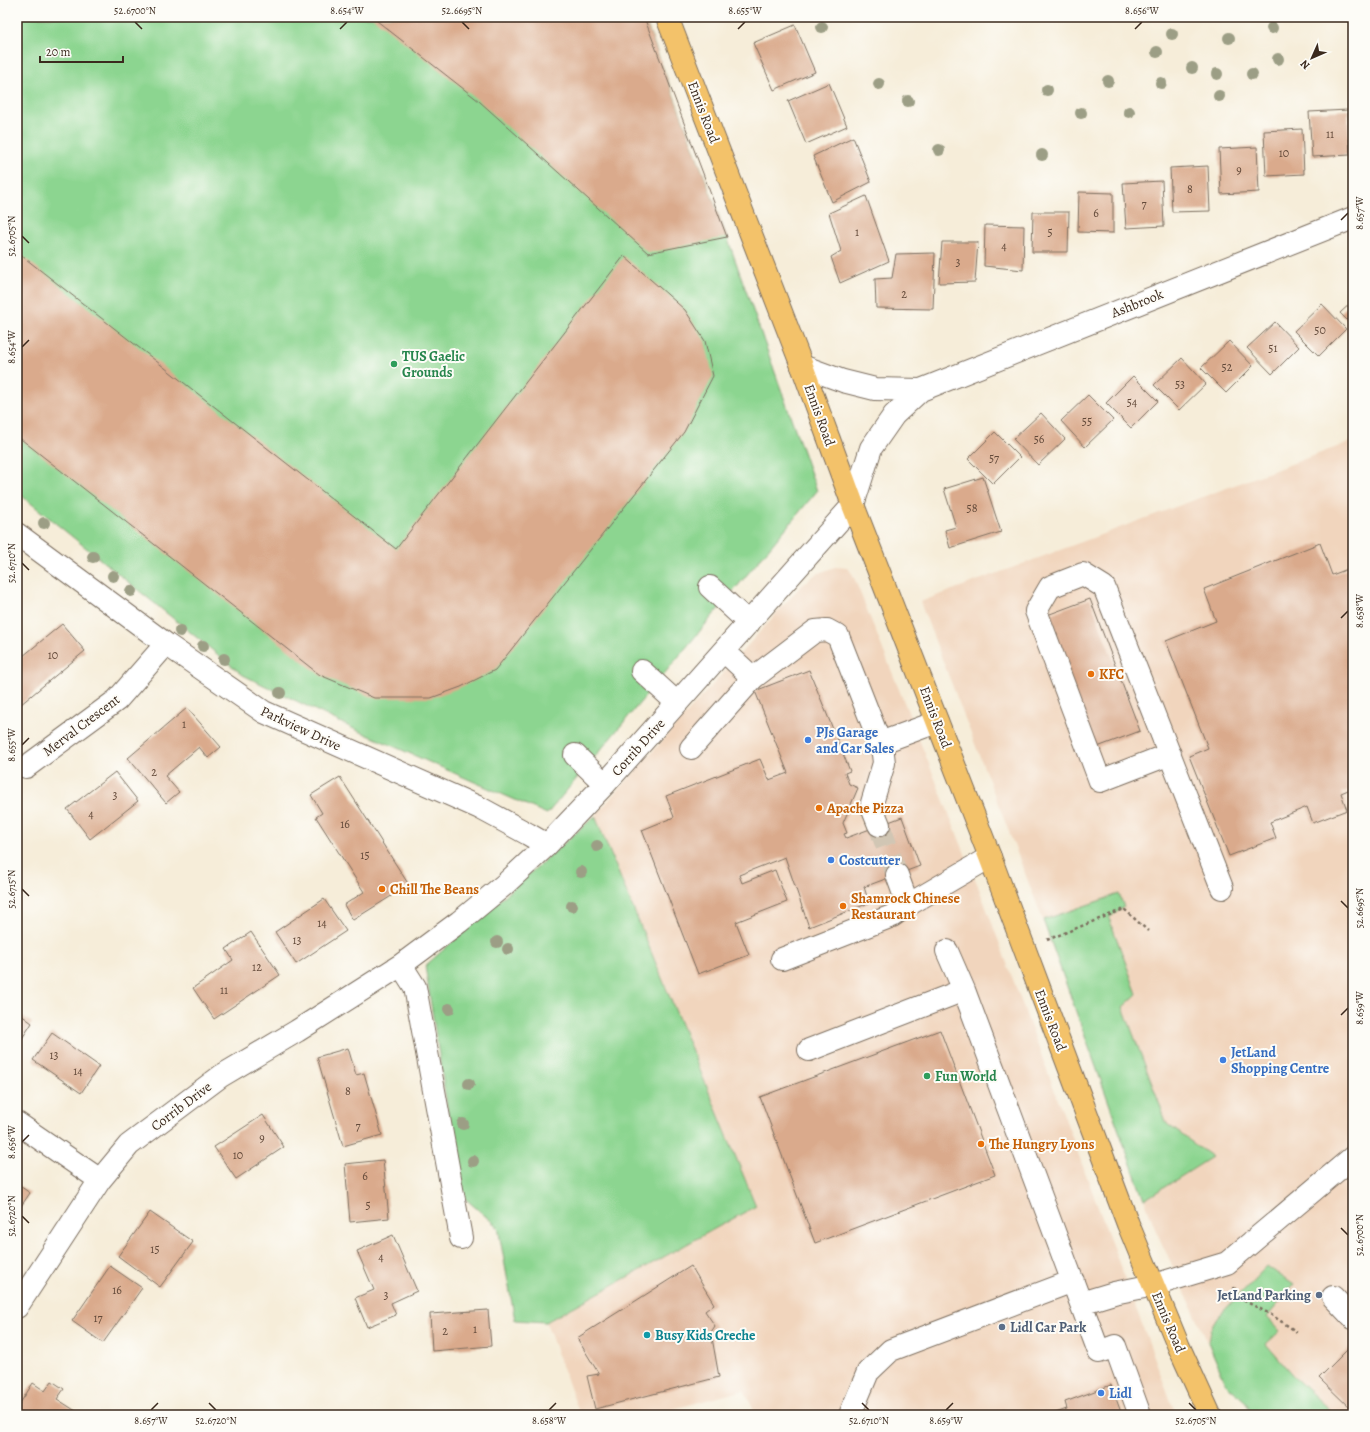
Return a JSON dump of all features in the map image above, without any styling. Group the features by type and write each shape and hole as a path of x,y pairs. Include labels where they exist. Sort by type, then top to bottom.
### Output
{"main road":[{"name":"Ennis Road","path":"667,17 802,366 853,505 990,857 1128,1224 1179,1346 1210,1415"}],"street":[{"name":"Ashbrook","path":"853,505 871,448 894,415 920,390 1353,218"},
{"name":"Ashbrook","path":"802,366 843,382 875,389 920,390"},
{"name":"Corrib Drive","path":"17,1307 100,1180 130,1145 222,1076 297,1031 401,965 459,922 498,890 547,845 605,784 853,505"},
{"name":"Parkview Drive","path":"17,534 166,644 264,712 480,808 547,845"},
{"path":"1170,754 1100,781 1036,611 1050,587 1083,574 1104,587 1170,754 1222,888"},
{"path":"710,587 749,623"},
{"path":"690,748 754,678 815,631 827,630 838,636 883,754 884,763 872,803 879,825"},
{"name":"Merval Crescent","path":"26,766 117,700 166,644"},
{"path":"724,651 754,678"},
{"path":"642,671 677,703"},
{"path":"880,743 937,722"},
{"path":"575,754 605,784"},
{"path":"782,959 892,916 990,857"},
{"path":"897,875 908,905"},
{"path":"947,951 964,990 1099,1352 1115,1346 1140,1415"},
{"path":"401,965 415,987 461,1238"},
{"path":"809,1050 964,990"},
{"path":"17,1123 100,1180"},
{"path":"1081,1302 1114,1293 1154,1285 1227,1263 1353,1157"},
{"path":"850,1415 868,1372 891,1350 1073,1281"},
{"path":"1333,1297 1353,1318"}],"path":[{"path":"1024,949 1124,909 1148,931"},
{"path":"1227,1263 1237,1297 1270,1314 1297,1332"}],"shaded area":[{"name":"JetLand Shopping Centre","path":"1353,441 1353,1415 1252,1415 1246,1402 1226,1384 1156,1231 1043,920 920,602"},
{"path":"835,567 848,568 853,575 978,886 1176,1415 756,1415 744,1390 651,1415 580,1415 546,1322 756,1206 595,816 799,588 816,574"}],"green space":[{"name":"TUS Gaelic Grounds","path":"17,17 644,17 727,237 817,491 547,814 352,728 243,675 17,492"},
{"path":"595,816 756,1206 546,1322 515,1320 498,1227 461,1195 425,966"},
{"path":"1119,894 1124,907 1109,918 1137,994 1123,1007 1167,1124 1212,1157 1144,1200 1043,920"},
{"path":"1267,1266 1294,1285 1267,1317 1280,1331 1266,1344 1295,1378 1335,1415 1252,1415 1246,1402 1226,1384 1208,1342 1210,1330 1217,1318"}],"building":[{"path":"372,17 644,17 727,237 648,253 479,101"},
{"path":"795,25 815,72 774,90 753,43"},
{"path":"829,83 847,126 806,144 788,101"},
{"path":"1348,110 1350,155 1312,157 1309,112"},
{"path":"1302,129 1304,174 1266,176 1264,131"},
{"path":"853,137 871,182 832,202 813,156"},
{"path":"1257,147 1259,192 1221,194 1219,149"},
{"path":"1208,166 1210,211 1172,212 1170,168"},
{"path":"1162,181 1164,226 1126,228 1123,183"},
{"path":"1079,192 1113,193 1113,233 1078,232"},
{"path":"866,196 889,261 840,283 831,257 841,251 829,213"},
{"path":"1033,212 1069,212 1068,252 1032,252"},
{"path":"985,225 1024,226 1023,270 984,266"},
{"path":"942,242 978,242 975,282 939,283"},
{"path":"17,252 396,549 624,256 685,310 705,341 713,376 684,432 495,670 461,687 431,698 374,698 320,675 17,436"},
{"path":"935,253 933,309 876,308 875,279 892,278 896,254"},
{"path":"1353,301 1353,326 1340,313"},
{"path":"1322,304 1346,329 1319,356 1294,331"},
{"path":"1275,322 1299,347 1272,374 1247,348"},
{"path":"1229,341 1253,366 1226,393 1201,368"},
{"path":"1182,358 1206,384 1179,410 1154,385"},
{"path":"1133,376 1158,401 1131,428 1106,403"},
{"path":"1088,395 1113,420 1085,447 1061,421"},
{"path":"1041,413 1065,439 1038,465 1013,439"},
{"path":"995,432 1020,457 993,484 968,459"},
{"path":"983,477 1001,532 950,548 945,530 956,527 944,489"},
{"path":"1320,543 1332,575 1353,567 1353,788 1341,793 1347,810 1313,823 1307,807 1270,822 1276,838 1229,856 1189,756 1208,748 1166,641 1216,621 1204,589"},
{"name":"KFC","path":"1090,599 1140,731 1092,749 1042,617"},
{"path":"62,624 85,651 20,705 17,701 17,661"},
{"path":"809,670 850,771 845,773 849,784 858,788 843,823 847,833 844,834 846,838 902,817 920,866 864,887 869,903 809,927 785,857 739,875 742,883 775,870 787,902 736,922 749,955 698,974 642,830 674,817 666,796 760,759 769,780 788,773 755,691"},
{"path":"187,708 221,747 208,758 199,747 165,776 179,792 166,803 128,758"},
{"path":"115,772 138,801 90,839 67,809"},
{"path":"340,777 409,885 353,920 344,905 364,892 316,817 322,813 311,795"},
{"path":"324,899 346,931 296,964 275,932"},
{"path":"251,932 280,975 214,1019 193,988 233,960 226,949"},
{"path":"17,1012 32,1023 17,1046"},
{"path":"940,1030 995,1175 815,1243 760,1097"},
{"path":"52,1033 99,1066 81,1093 33,1060"},
{"path":"348,1048 356,1075 364,1073 382,1135 343,1146 317,1057"},
{"path":"263,1115 284,1147 236,1179 214,1147"},
{"path":"383,1160 389,1218 350,1222 345,1164"},
{"path":"17,1184 30,1193 17,1212"},
{"path":"150,1212 193,1242 160,1287 118,1256"},
{"path":"393,1235 417,1291 391,1303 396,1315 367,1327 355,1298 374,1290 357,1251"},
{"path":"110,1266 142,1288 103,1343 72,1321"},
{"name":"Busy Kids Creche","path":"691,1266 714,1304 705,1311 715,1326 711,1332 719,1377 595,1409 587,1376 599,1374 577,1338"},
{"path":"488,1310 491,1346 432,1351 430,1314"},
{"path":"1351,1346 1353,1348 1353,1411 1319,1378"},
{"path":"52,1381 64,1389 57,1399 82,1415 17,1415 17,1408 33,1383 45,1391"},
{"name":"Lidl","path":"1111,1385 1122,1415 1050,1415 1067,1409 1065,1402"},
{"path":"1004,1409 1006,1415 986,1415"}],"tunnel":[{"path":"879,825 897,875"}],"place":[{"name":"TUS Gaelic Grounds","path":"394,364"},
{"name":"KFC","path":"1091,674"},
{"name":"PJs Garage and Car Sales","path":"808,740"},
{"name":"Apache Pizza","path":"819,808"},
{"name":"Costcutter","path":"831,860"},
{"name":"Chill The Beans","path":"382,889"},
{"name":"Shamrock Chinese Restaurant","path":"843,906"},
{"name":"JetLand Shopping Centre","path":"1223,1060"},
{"name":"Fun World","path":"927,1076"},
{"name":"The Hungry Lyons","path":"981,1144"},
{"name":"JetLand Parking","path":"1319,1295"},
{"name":"Lidl Car Park","path":"1002,1327"},
{"name":"Busy Kids Creche","path":"647,1335"},
{"name":"Lidl","path":"1101,1393"}]}
